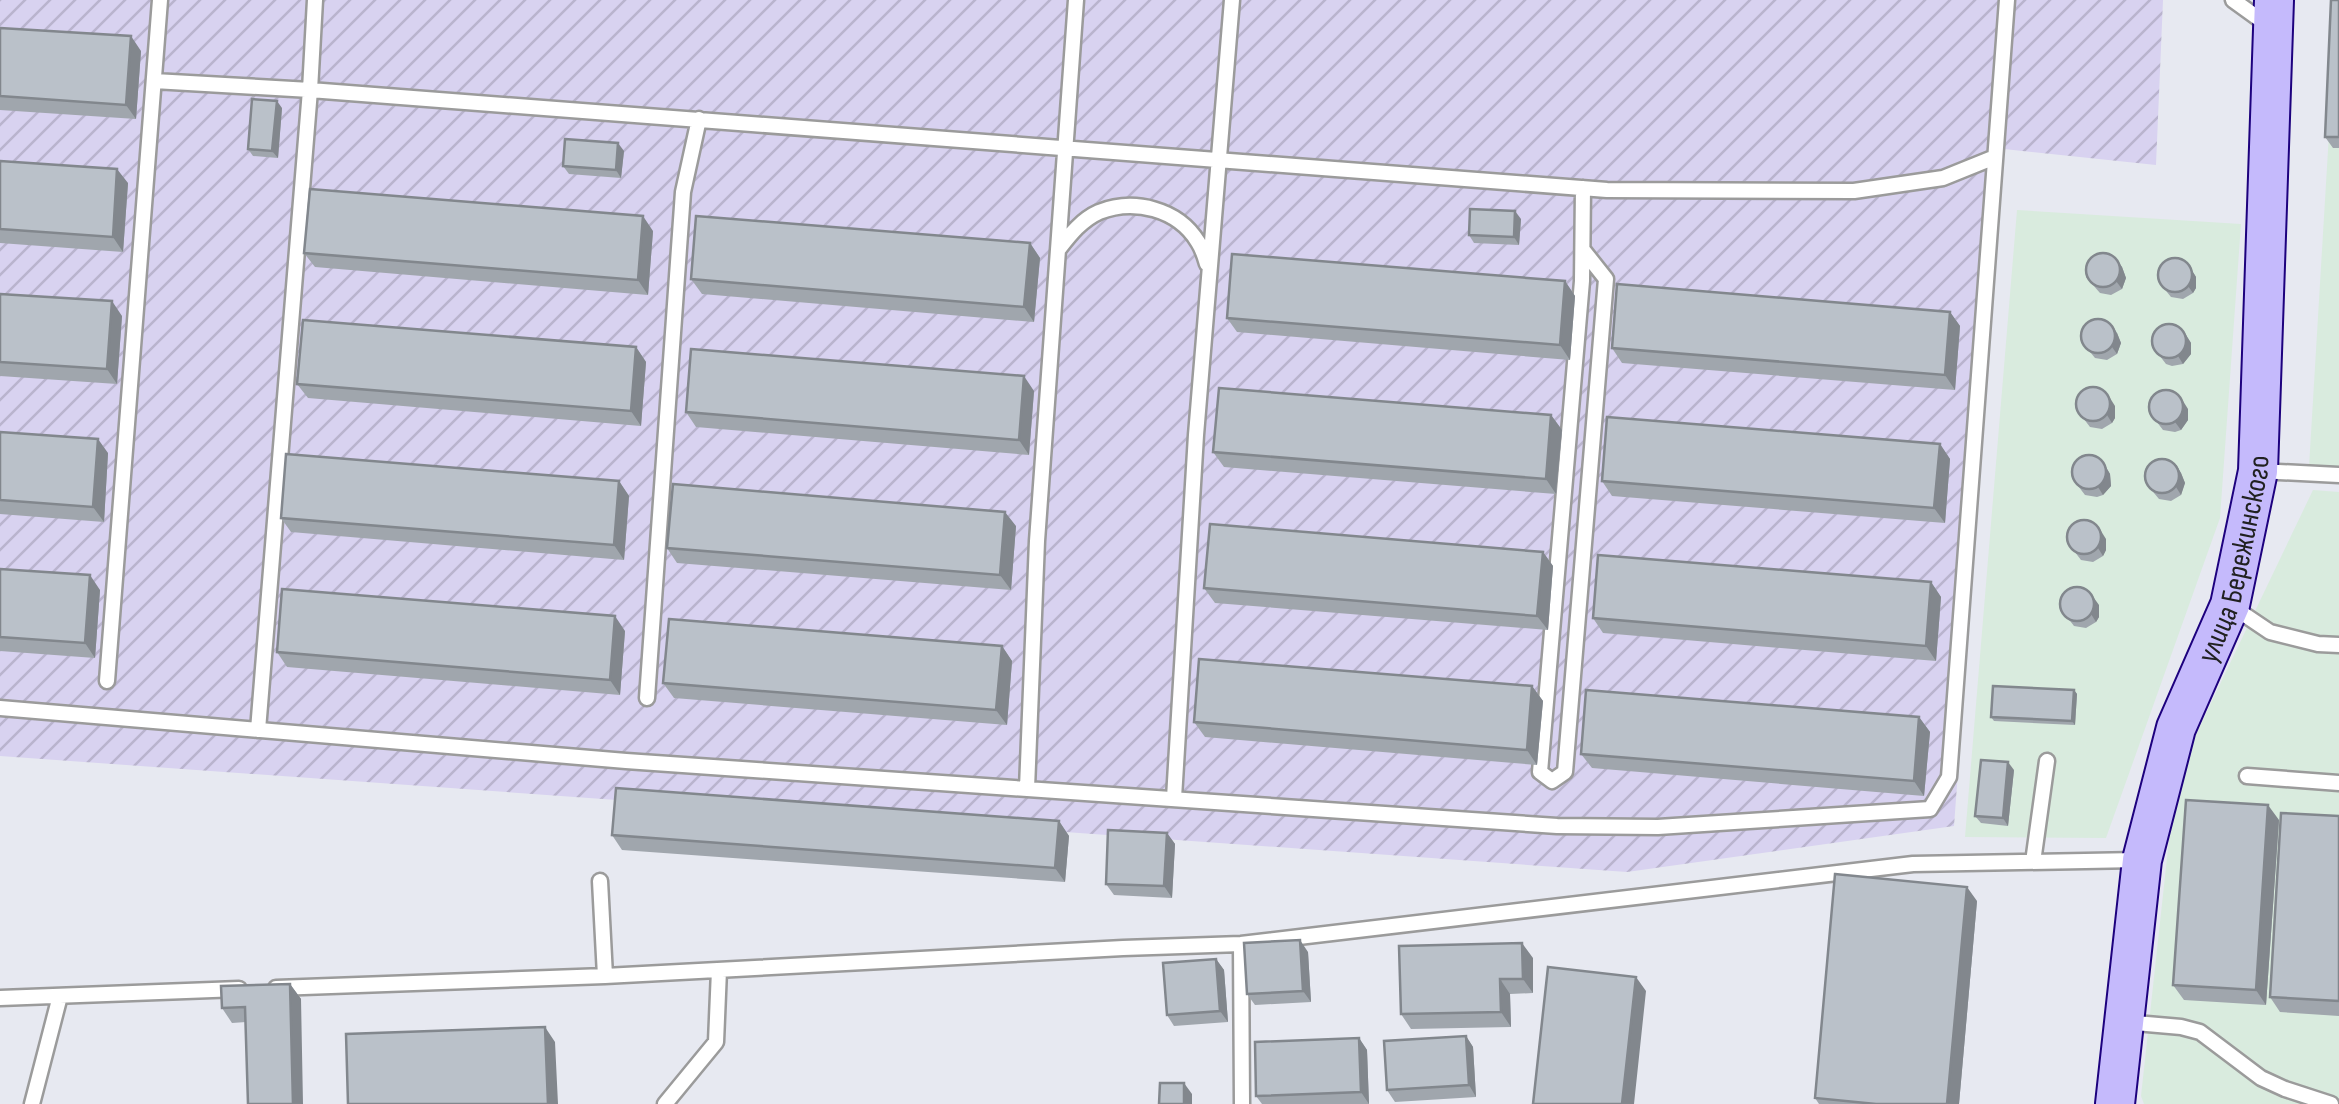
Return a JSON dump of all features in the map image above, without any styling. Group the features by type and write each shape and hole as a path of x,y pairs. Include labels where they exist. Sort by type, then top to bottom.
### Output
{"main road":[{"name":"улица Бережинского","path":"2115,1104 2142,860 2176,728 2230,605 2258,470 2273,14"}],"lane":[{"path":"106,681 160,0"},
{"path":"258,730 315,0"},
{"path":"1027,788 1037,541 1076,0"},
{"path":"1174,798 1196,436 1232,0"},
{"path":"0,708 626,761 1574,826 1658,827 1930,808 1950,777 2007,0"},
{"path":"2234,0 2273,14"},
{"path":"154,82 310,90 1584,188 1854,191 1942,178 1995,158"},
{"path":"646,698 683,192 700,119"},
{"path":"1583,250 1606,279 1565,772 1552,782 1540,772 1582,281 1584,188"},
{"path":"1057,250 1077,227 1098,213 1128,205 1155,209 1176,219 1198,241 1210,270"},
{"path":"2258,470 2339,475"},
{"path":"2230,605 2270,632 2339,645"},
{"path":"2034,862 2048,761"},
{"path":"2247,776 2339,784"},
{"path":"0,998 605,976 1241,944 1913,864 2142,860"},
{"path":"600,881 605,976"},
{"path":"1241,944 1242,1104"},
{"path":"665,1104 716,1042 719,970"},
{"path":"32,1104 60,996"},
{"path":"2123,1022 2200,1032 2261,1078 2331,1104"}],"shaded area":[{"path":"0,0 2163,0 2156,165 2004,149 1954,826 1627,872 0,756"},
{"path":"2339,0 2339,469 2309,467"},
{"path":"2017,210 2241,224 2220,518 2106,838 1965,837"},
{"path":"2313,490 2339,492 2339,1104 2144,1104 2141,1096 2176,776"}],"building":[{"path":"2331,0 2339,0 2339,137 2325,137"},
{"path":"0,28 131,36 126,105 0,96"},
{"path":"252,99 277,101 272,151 248,149"},
{"path":"565,139 618,143 616,170 563,166"},
{"path":"0,161 117,169 113,237 0,229"},
{"path":"310,189 643,216 638,280 304,253"},
{"path":"1470,209 1515,211 1514,237 1469,235"},
{"path":"696,216 1030,243 1024,307 691,279"},
{"path":"2103,253 2115,258 2120,270 2115,282 2103,287 2091,282 2086,270 2091,258"},
{"path":"1232,254 1565,281 1560,345 1227,318"},
{"path":"2175,258 2187,263 2192,275 2187,287 2175,292 2163,287 2158,275 2163,263"},
{"path":"1617,284 1950,312 1945,375 1612,348"},
{"path":"0,294 112,301 107,369 0,362"},
{"path":"2098,319 2110,324 2115,336 2110,348 2098,353 2086,348 2081,336 2086,324"},
{"path":"303,320 636,347 631,411 297,384"},
{"path":"2169,324 2181,329 2186,341 2181,353 2169,358 2157,353 2152,341 2157,329"},
{"path":"691,349 1024,376 1019,440 686,412"},
{"path":"2093,387 2105,392 2110,404 2105,416 2093,421 2081,416 2076,404 2081,392"},
{"path":"1219,388 1551,415 1546,479 1213,452"},
{"path":"2166,390 2178,395 2183,407 2178,419 2166,424 2154,419 2149,407 2154,395"},
{"path":"1607,417 1940,444 1934,508 1602,481"},
{"path":"0,432 98,439 93,507 0,500"},
{"path":"286,454 619,481 614,545 281,518"},
{"path":"2089,455 2101,460 2106,472 2101,484 2089,489 2077,484 2072,472 2077,460"},
{"path":"2162,459 2174,464 2179,476 2174,488 2162,493 2150,488 2145,476 2150,464"},
{"path":"673,484 1005,512 1000,575 667,548"},
{"path":"2084,520 2096,525 2101,537 2096,549 2084,554 2072,549 2067,537 2072,525"},
{"path":"1210,524 1543,552 1537,616 1204,588"},
{"path":"1598,555 1931,582 1926,646 1593,618"},
{"path":"0,569 90,575 85,643 0,637"},
{"path":"2077,587 2089,592 2094,604 2089,616 2077,621 2065,616 2060,604 2065,592"},
{"path":"282,589 615,616 610,680 277,652"},
{"path":"669,619 1002,646 996,710 663,683"},
{"path":"1199,659 1532,686 1527,750 1194,722"},
{"path":"1993,686 2074,690 2072,721 1991,717"},
{"path":"1586,690 1919,717 1914,781 1581,754"},
{"path":"1981,760 2008,762 2003,818 1975,816"},
{"path":"616,788 1059,821 1055,868 612,835"},
{"path":"2186,800 2268,805 2256,990 2173,985"},
{"path":"2281,813 2339,816 2339,1001 2270,997"},
{"path":"1108,830 1167,833 1164,886 1106,884"},
{"path":"1835,874 1967,887 1947,1104 1876,1104 1815,1098"},
{"path":"1300,940 1303,991 1247,994 1244,943"},
{"path":"1522,943 1523,979 1500,979 1501,1012 1401,1014 1399,946"},
{"path":"1216,959 1220,1011 1167,1015 1163,963"},
{"path":"1548,967 1636,977 1622,1104 1533,1104"},
{"path":"290,984 293,1104 248,1104 245,1007 222,1008 221,986"},
{"path":"545,1027 548,1104 348,1104 346,1034"},
{"path":"1466,1036 1469,1085 1387,1090 1384,1041"},
{"path":"1359,1038 1361,1092 1256,1096 1255,1042"},
{"path":"1160,1083 1184,1083 1184,1104 1159,1104"}]}
